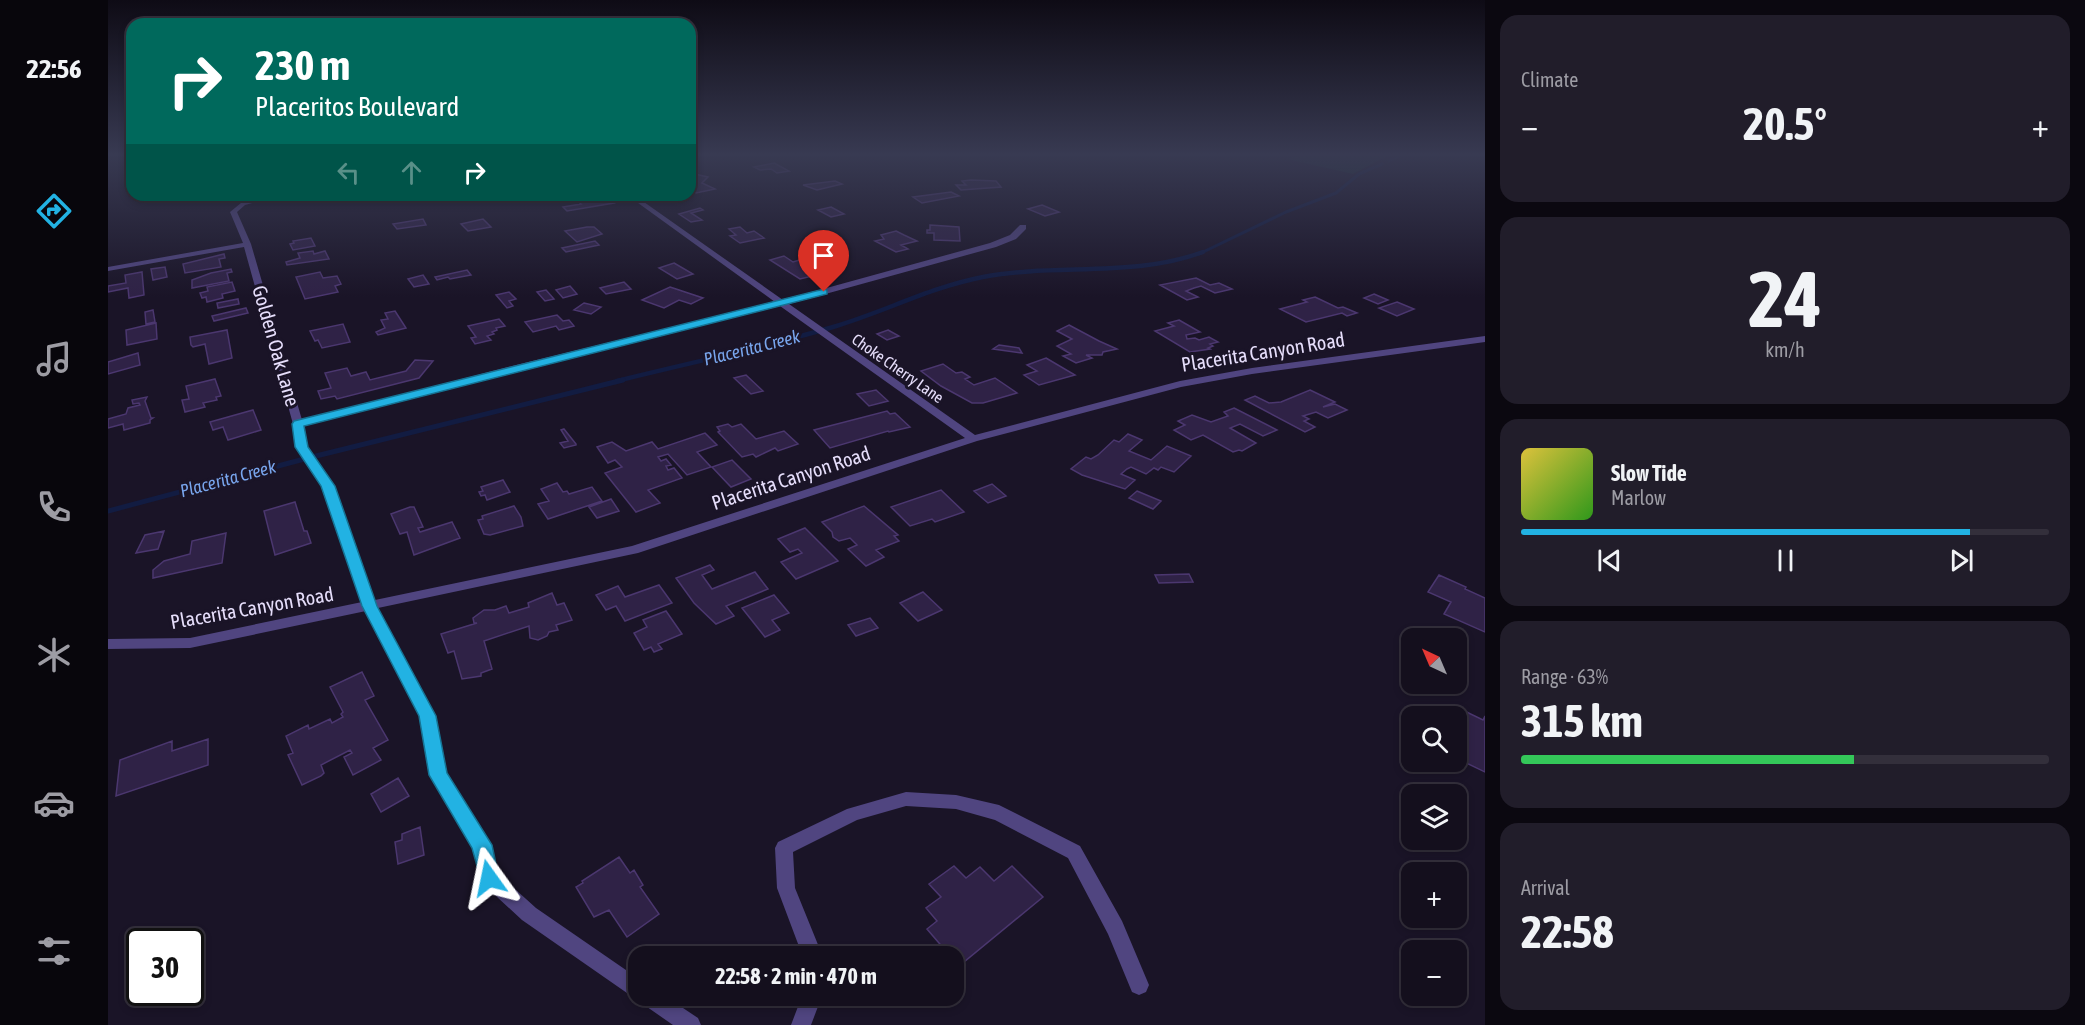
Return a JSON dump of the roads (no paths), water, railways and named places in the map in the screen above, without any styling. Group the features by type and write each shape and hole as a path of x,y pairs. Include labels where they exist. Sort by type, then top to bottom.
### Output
{"street":[{"name":"Golden Oak Lane","path":"252,202 243,204 233,212 247,244 298,424 302,447 328,486 370,606 428,716 438,775 482,845 489,878 529,914 628,983"},
{"name":"Choke Cherry Lane","path":"640,202 973,439"},
{"path":"298,424 782,303 993,245 1012,237 1023,227"},
{"path":"108,269 247,244"},
{"name":"Placerita Canyon Road","path":"108,644 190,643 634,550 973,439 1209,378 1485,339"},
{"path":"809,946 786,888 784,848 853,814 906,799 956,802 999,813 1074,852 1115,928 1139,985"},
{"path":"662,1006 691,1025"},
{"path":"801,1025 808,1006"}],"waterway":[{"name":"Placerita Creek","path":"1199,254 1286,212 1313,202"},
{"name":"Placerita Creek","path":"617,381 806,335 964,281 1011,273 1149,265 1203,252"},
{"name":"Placerita Creek","path":"108,511 308,458 623,380"}]}
